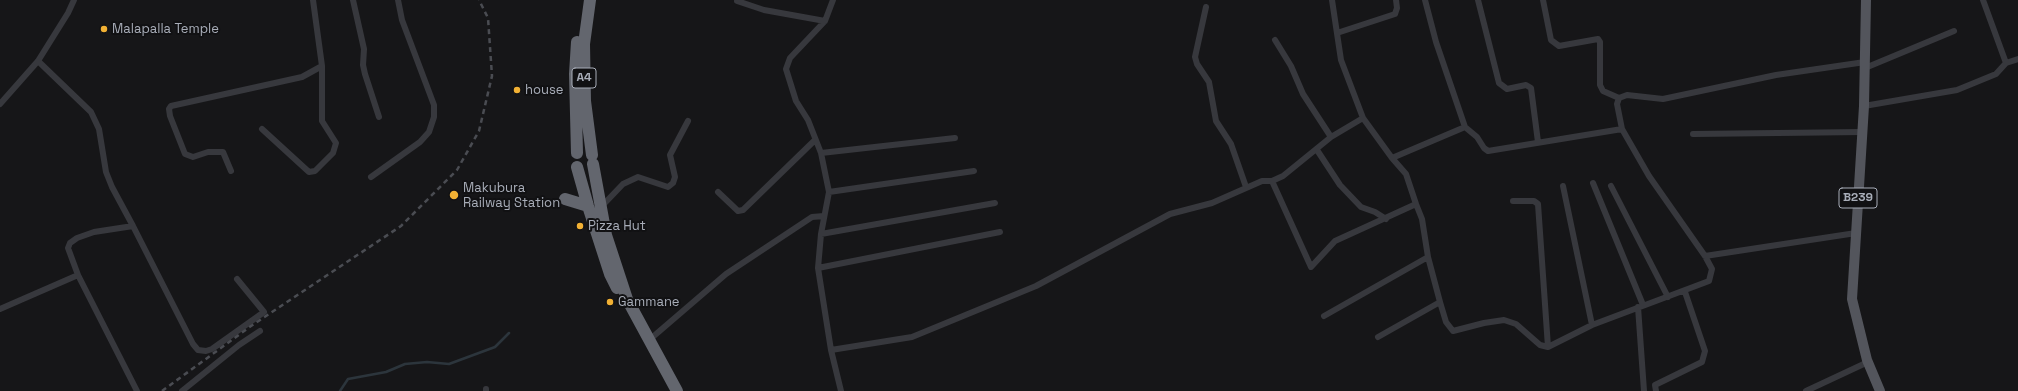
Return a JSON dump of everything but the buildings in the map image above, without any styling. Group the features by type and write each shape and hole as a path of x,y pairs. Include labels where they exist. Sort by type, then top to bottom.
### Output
{"highway":[{"name":"A4","path":"577,153 575,74 577,39 584,0"},
{"name":"A4","path":"590,0 584,44 585,101 592,160 600,207 606,235 627,299 672,391"},
{"path":"586,151 592,160 586,170 582,170 574,163 577,153 586,151"},
{"name":"A4","path":"577,167 610,274 677,391"},
{"path":"565,199 588,206"}],"main road":[{"name":"B239","path":"1866,0 1864,106 1852,299 1869,364 1880,391"}],"street":[{"path":"0,104 38,61 68,13 74,0"},
{"path":"262,129 309,172 315,171 333,153 336,143 322,125 322,66 313,0"},
{"path":"353,0 364,49 363,65 379,117"},
{"path":"371,177 420,142 429,132 434,117 434,105 402,20 398,0"},
{"path":"833,0 825,21 790,58 786,69 796,101 808,120 821,153 829,192 821,234 818,268 831,350 841,391"},
{"path":"1332,0 1341,60 1363,118 1392,158 1406,174 1422,219 1428,257 1440,302 1446,322 1453,331 1484,322 1504,320 1516,324 1540,345 1548,346 1592,325 1640,306 1684,292 1709,281 1712,269 1705,256 1649,176 1622,129 1617,104 1619,98"},
{"path":"1338,33 1395,14 1397,8 1396,0"},
{"path":"1426,0 1436,42 1465,127 1477,137 1484,148 1488,151 1622,129"},
{"path":"1478,0 1499,82 1507,89 1526,85 1531,88 1538,142"},
{"path":"1543,0 1551,40 1559,46 1598,39 1600,42 1600,85 1603,91 1619,98 1627,95 1663,99 1776,75 1865,65 1954,31"},
{"path":"1983,0 2006,63"},
{"path":"737,1 764,10 825,21"},
{"path":"1206,7 1195,57 1197,64 1210,82 1216,121 1231,144 1246,187"},
{"path":"1275,40 1291,66 1303,94 1331,137"},
{"path":"1864,106 1957,90 1996,74 2006,63 2018,59"},
{"path":"38,61 91,112 99,129 106,172 112,187 193,344 198,350 206,351 212,349 264,312 237,279"},
{"path":"231,171 223,152 208,152 193,157 185,154 170,116 170,108 302,76 322,66"},
{"path":"831,350 912,337 1036,286 1170,214 1212,203 1246,187 1262,181 1272,181 1283,176 1317,150 1331,137 1363,118"},
{"path":"600,207 623,184 638,176 668,187 673,183 675,177 670,155 688,121"},
{"path":"1392,158 1465,127"},
{"path":"1693,134 1862,132"},
{"path":"821,153 955,138"},
{"path":"718,192 738,211 743,210 815,140"},
{"path":"1317,150 1340,185 1360,207 1375,212 1386,219"},
{"path":"829,192 974,171"},
{"path":"1272,181 1311,268 1335,241 1416,204"},
{"path":"1593,183 1640,306 1644,391"},
{"path":"1564,186 1592,325"},
{"path":"1611,186 1668,297"},
{"path":"1513,201 1534,201 1538,204 1548,346"},
{"path":"821,234 994,203"},
{"path":"647,341 726,274 812,216 824,216"},
{"path":"133,226 94,232 70,242 68,248 78,275 137,390"},
{"path":"818,268 1000,232"},
{"path":"1705,256 1856,233"},
{"path":"1324,316 1428,257"},
{"path":"0,309 78,275"},
{"path":"1656,391 1655,385 1702,362 1705,350 1684,292"},
{"path":"1378,337 1440,302"},
{"path":"182,391 239,345 260,331"},
{"path":"1806,391 1869,364"},
{"path":"1815,391 1869,364"}],"waterway":[{"path":"340,391 348,379 386,372 405,364 427,362 449,364 495,347 509,333"}],"railway":[{"path":"162,391 251,326 401,226 457,170 479,131 492,76 488,18 479,0"}],"place":[{"name":"Malapalla Temple","path":"104,29"},
{"name":"house","path":"517,90"},
{"name":"Makubura Railway Station","path":"454,195"},
{"name":"Pizza Hut","path":"580,226"},
{"name":"Gammane","path":"610,302"}]}
